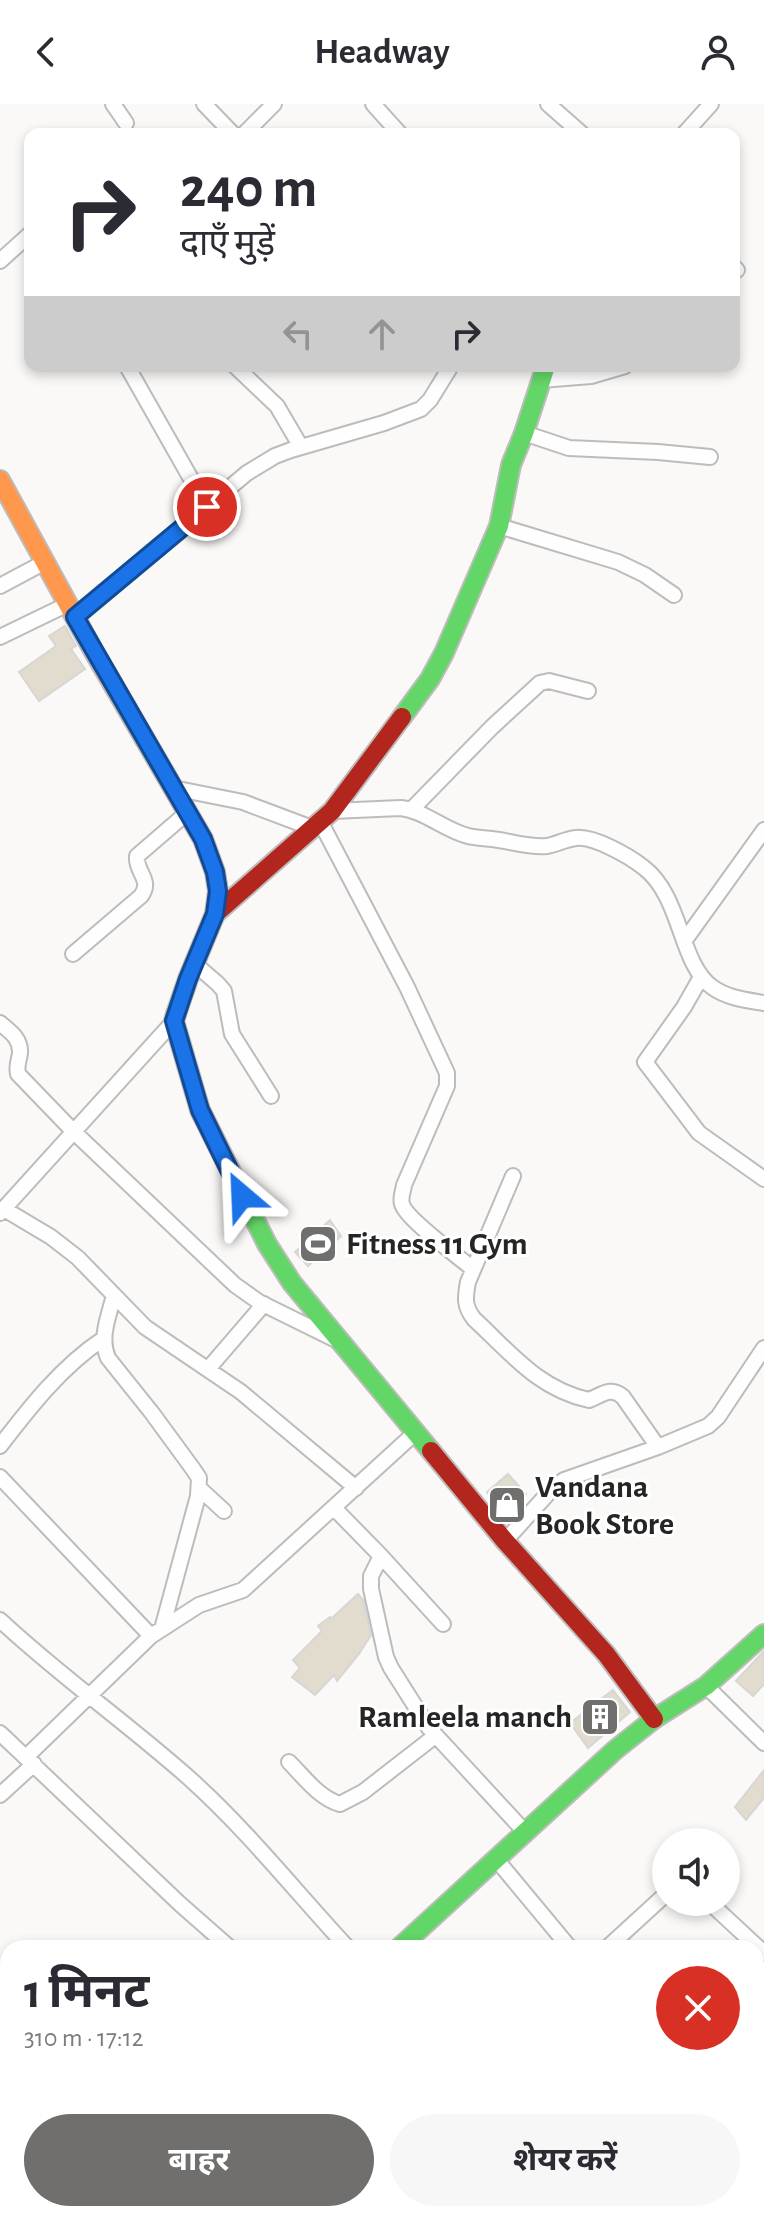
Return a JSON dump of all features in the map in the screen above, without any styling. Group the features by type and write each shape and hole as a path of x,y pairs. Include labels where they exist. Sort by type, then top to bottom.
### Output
{"street":[{"path":"113,104 126,123"},
{"path":"204,104 227,128"},
{"path":"250,128 274,104"},
{"path":"373,104 395,128"},
{"path":"548,104 575,128"},
{"path":"689,128 711,104"},
{"path":"0,261 24,239"},
{"path":"130,372 207,507"},
{"path":"241,372 277,406 301,447"},
{"path":"0,637 71,610 247,473 275,456 421,409 447,372"},
{"path":"215,914 321,820 369,764 430,679 499,526 511,465 543,373 591,376 605,372"},
{"path":"524,433 569,448 710,457"},
{"path":"0,480 203,839 218,891 215,914 174,1021 2,1211 51,1237 78,1258 145,1327 241,1392 356,1488"},
{"path":"499,526 618,562 645,575 674,595"},
{"path":"0,586 45,562"},
{"path":"412,809 540,683 549,681 588,691"},
{"path":"173,788 321,820 401,808 412,809 471,837 544,846 584,838 628,857 652,874 663,889 701,977 721,992 764,1003"},
{"path":"73,954 141,896 146,883 135,860 137,856 188,812"},
{"path":"321,820 407,987 447,1073 447,1086 404,1185 401,1201 413,1220 473,1269"},
{"path":"685,940 764,830"},
{"path":"195,964 224,991 232,1034 271,1096"},
{"path":"701,977 645,1062 699,1133 764,1179"},
{"path":"174,1021 200,1110 267,1244 292,1283 505,1541 606,1654 654,1719"},
{"path":"0,1023 17,1038 20,1052 16,1069 18,1074 74,1132 235,1285 264,1304 340,1343"},
{"path":"513,1176 473,1269 465,1301 467,1309 533,1376 589,1400 610,1390 617,1391 658,1447"},
{"path":"114,1295 103,1339 108,1358 199,1478 199,1488 156,1632"},
{"path":"208,1369 264,1304"},
{"path":"0,1446 24,1414 74,1361 103,1339"},
{"path":"505,1541 564,1480 708,1426 718,1417 764,1348"},
{"path":"0,1795 89,1695 156,1632 199,1605 243,1590 415,1433"},
{"path":"0,1477 156,1632"},
{"path":"199,1488 224,1511"},
{"path":"334,1508 443,1624"},
{"path":"381,1556 371,1576 371,1589 386,1657 435,1736 525,1832"},
{"path":"0,1620 189,1778 249,1836 340,1940"},
{"path":"408,1940 615,1750 654,1719 706,1686 764,1634"},
{"path":"706,1686 764,1743"},
{"path":"0,1733 221,1940"},
{"path":"289,1762 319,1793 340,1804 363,1792 435,1736"},
{"path":"496,1859 563,1940"},
{"path":"616,1940 652,1907"},
{"path":"724,1916 750,1940"}],"building":[{"path":"65,626 76,646 71,649 85,669 39,701 19,672 56,646 49,636"},
{"name":"Fitness 11 Gym","path":"330,1220 341,1236 308,1266 295,1252"},
{"name":"Vandana Book Store","path":"508,1474 526,1494 507,1516 487,1492"},
{"path":"358,1594 363,1600 371,1635 337,1681 334,1675 315,1695 292,1677 300,1668 293,1660 322,1631 318,1626 331,1619"},
{"path":"764,1651 764,1684 753,1696 736,1681"},
{"name":"Ramleela manch","path":"613,1690 630,1712 588,1748 570,1723"},
{"path":"764,1770 764,1798 746,1820 735,1807"}],"traffic: fast":[{"path":"402,717 430,679 444,653 499,526 511,465 544,372"},
{"path":"176,1014 174,1021 200,1110 267,1244 292,1283 431,1451"},
{"path":"408,1940 615,1750 654,1719 706,1686 764,1634"}],"traffic: slow":[{"path":"0,480 94,652 203,839 215,872 218,891 215,914 176,1014"}],"traffic: jam":[{"path":"215,914 332,811 402,717"},
{"path":"431,1451 505,1541 606,1654 654,1719"}],"place":[{"name":"Fitness 11 Gym","path":"318,1244"},
{"name":"Vandana Book Store","path":"507,1505"},
{"name":"Ramleela manch","path":"600,1717"}],"route":[{"path":"207,507 75,617 203,839 215,872 218,891 215,914 174,1021 200,1110 242,1196"}]}
